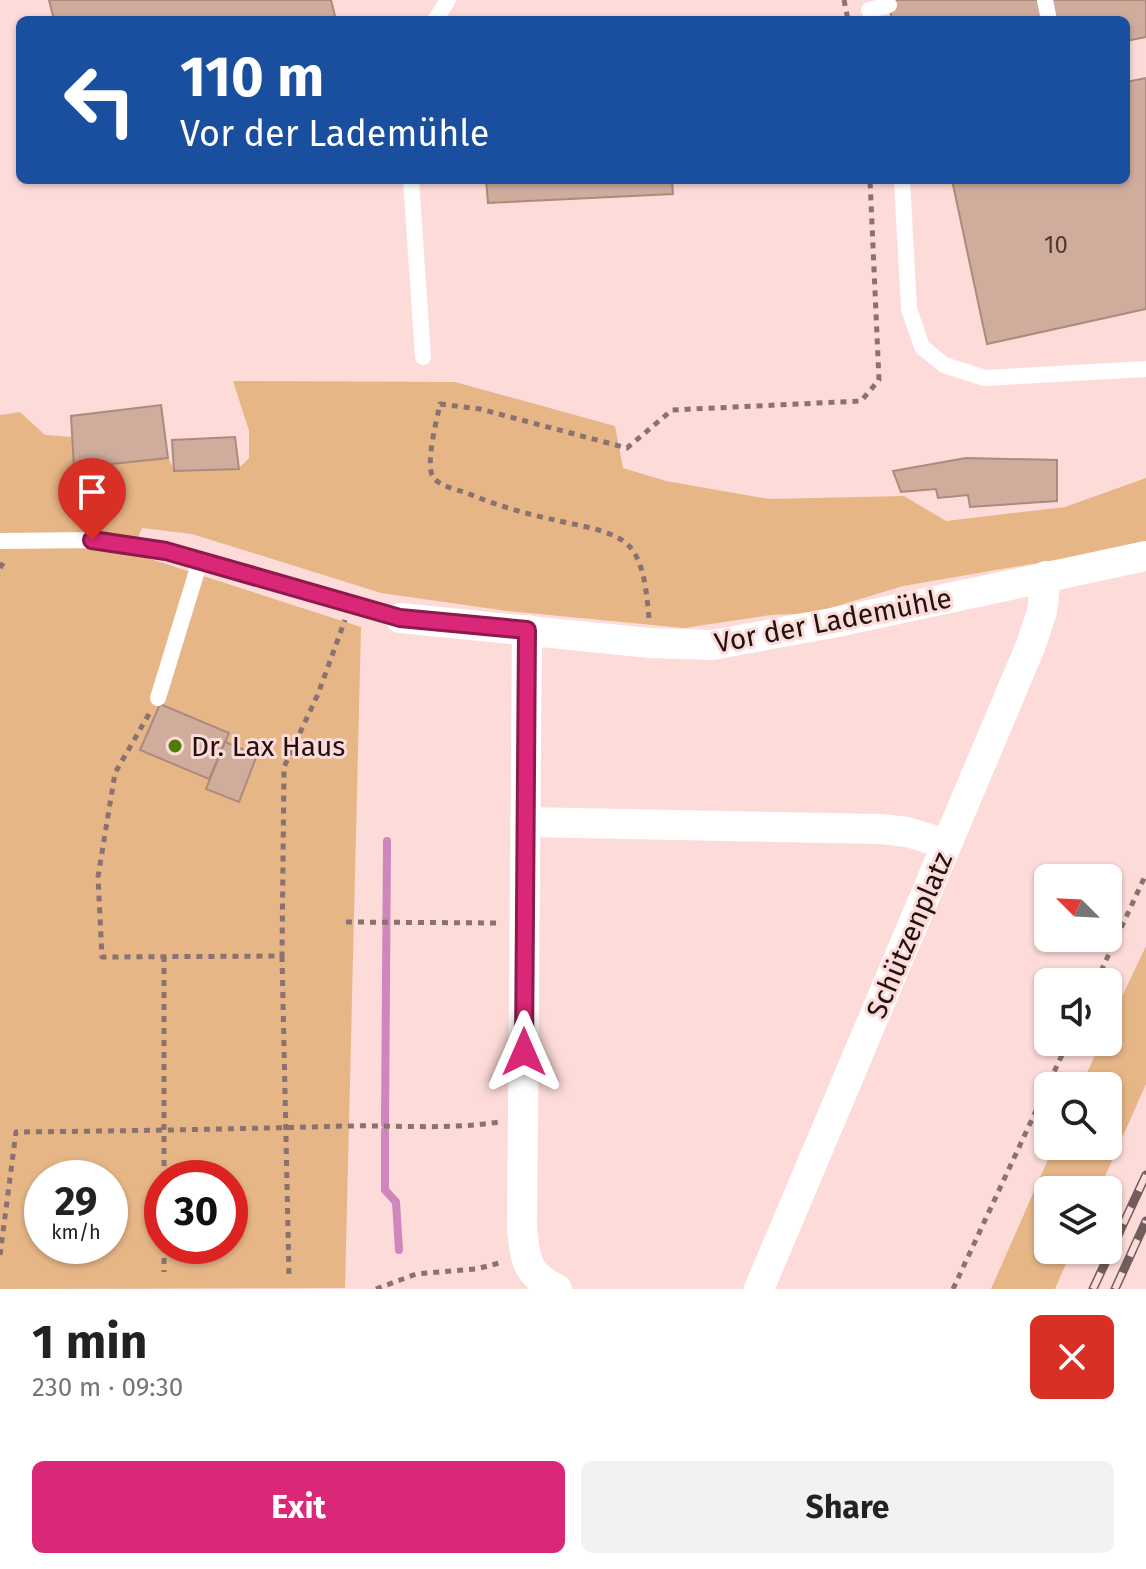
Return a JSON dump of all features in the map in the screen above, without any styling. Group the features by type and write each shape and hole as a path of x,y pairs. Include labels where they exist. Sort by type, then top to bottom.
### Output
{"street":[{"name":"Vor der Lademühle","path":"400,618 650,643 694,646 731,643 1146,556"},
{"name":"Schützenplatz","path":"759,1289 1031,645 1042,611 1046,576"},
{"path":"527,630 522,1229 525,1269 557,1289"},
{"path":"525,822 881,829 907,832 947,844"}],"lane":[{"path":"869,10 889,5"},
{"path":"411,184 423,357"},
{"path":"902,184 909,309 922,347 944,365 985,378 1146,369"},
{"name":"Vor der Lademühle","path":"0,541 92,540 166,551 400,618"},
{"path":"158,698 200,561"}],"path":[{"path":"650,643 645,580 630,546 592,526 556,521 492,502 441,483 433,477 433,439 440,404 480,409 627,448 672,410 861,401 879,380 870,184"},
{"path":"289,1275 282,956 284,767 318,694 351,604"},
{"path":"158,698 115,773 98,877 102,957 282,956"},
{"path":"1102,968 1146,874"},
{"path":"346,922 525,924"},
{"path":"164,957 164,1160"},
{"path":"953,1289 1061,1056"},
{"path":"0,1255 16,1132 483,1124 523,1116"},
{"path":"164,1264 164,1272"},
{"path":"376,1289 416,1274 490,1267 525,1269"}],"shaded area":[{"path":"233,381 455,382 615,426 623,468 666,481 769,499 904,496 946,521 1065,507 1146,478 1146,548 903,586 814,613 771,615 684,628 507,611 381,593 192,534 142,528 132,553 361,627 345,1288 0,1289 0,415 20,412 45,435 72,437 75,468 168,458 175,471 238,469 249,458 249,431"},
{"path":"1146,946 1146,1084 1122,1138 1122,1072 1087,1072 1095,1056 1122,1056 1122,997"},
{"path":"1048,1160 1112,1160 1105,1176 1041,1176"},
{"path":"1034,1191 1034,1264 1066,1264 1055,1289 991,1289"}],"building":[{"path":"49,0 331,0 335,16 53,16"},
{"path":"888,0 1146,0 1146,37 1130,40 1130,16 891,16"},
{"path":"1146,78 1146,309 987,344 953,184 1130,184 1130,81"},
{"path":"486,184 672,184 673,194 488,203"},
{"path":"161,405 168,458 74,468 71,416"},
{"path":"235,437 239,469 174,471 172,440"},
{"path":"966,458 1057,460 1057,501 970,507 968,495 938,498 936,489 901,492 893,471"},
{"path":"160,704 229,733 209,779 140,750"},
{"path":"225,742 257,755 239,802 206,789"}],"waterway":[{"path":"385,1124 387,841"},
{"path":"385,1131 385,1190 396,1202 399,1250"}],"railway":[{"path":"1093,1289 1146,1175"},
{"path":"1115,1289 1146,1221"}],"place":[{"name":"Dr. Lax Haus","path":"175,746"}],"route":[{"path":"92,540 166,551 400,618 527,630 524,1052"}]}
